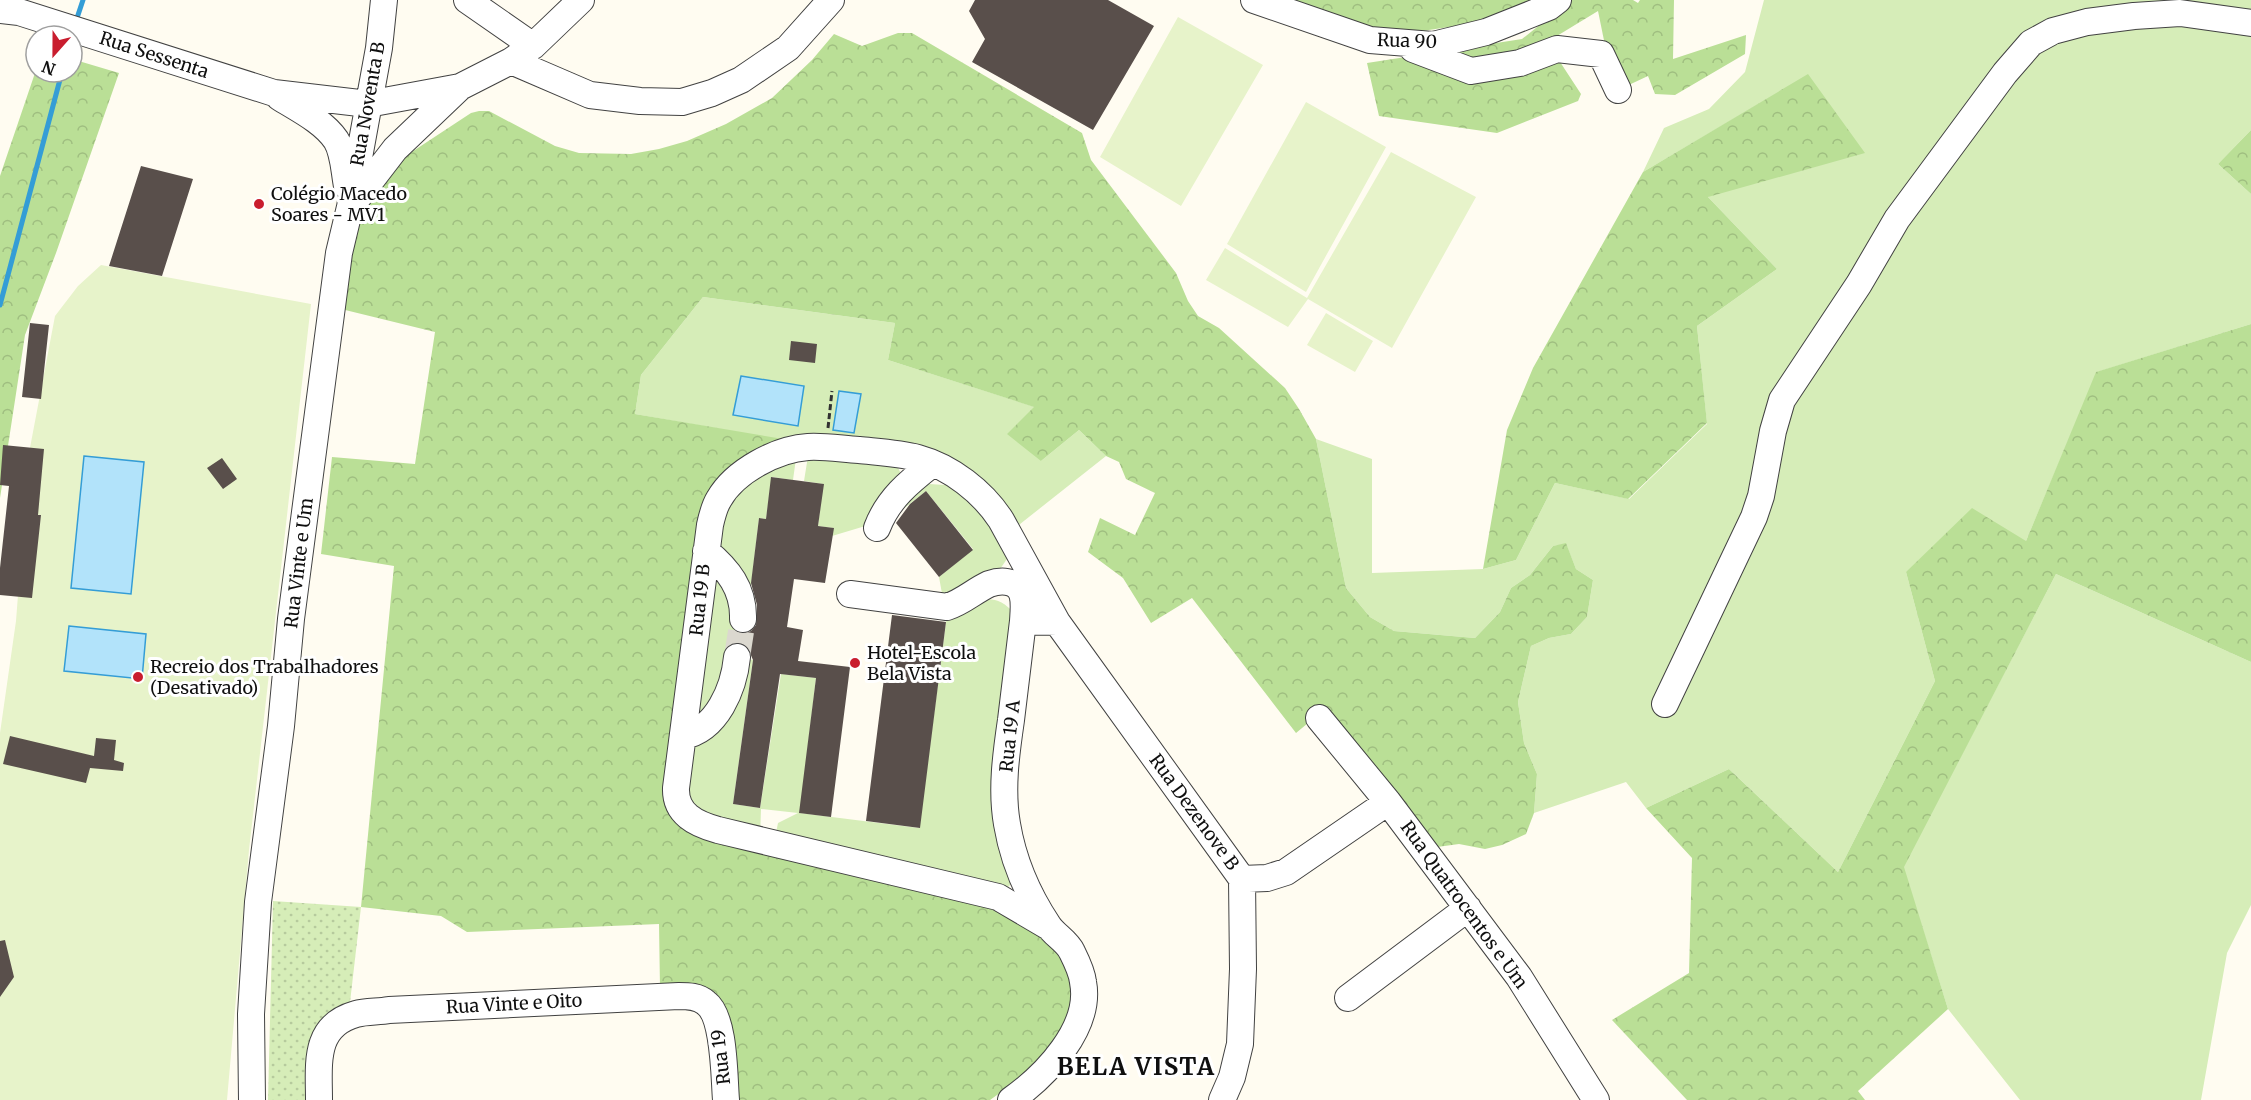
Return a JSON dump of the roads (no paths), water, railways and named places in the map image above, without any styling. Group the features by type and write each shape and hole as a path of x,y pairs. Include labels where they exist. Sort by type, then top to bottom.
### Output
{"street":[{"name":"Rua Noventa B","path":"350,207 379,48 384,0"},
{"path":"467,0 533,46"},
{"path":"274,93 368,104 460,87 511,61 533,46 581,0"},
{"path":"511,61 590,95 640,101 682,102 712,93 741,80 788,48 831,0"},
{"name":"Rua 90","path":"1254,0 1370,40 1433,45 1486,32 1549,7 1558,0"},
{"name":"Rua Sessenta","path":"0,10 19,12 274,93"},
{"path":"1665,704 1754,517 1761,496 1773,430 1782,400 1859,284 1897,219 2005,73 2031,43 2053,31 2087,22 2134,16 2180,14 2250,18"},
{"path":"1396,42 1471,71 1520,63 1557,49 1600,54 1618,90"},
{"path":"350,207 395,149 460,87"},
{"path":"274,93 320,123 336,140 342,156 350,207"},
{"name":"Rua Vinte e Um","path":"252,1100 251,1014 258,902 281,726 291,619 328,335 339,254 350,207"},
{"name":"Rua 19 B","path":"1049,927 998,897 770,844 698,823 690,819 680,807 676,795 710,525 723,492 747,471 779,453 808,447 826,447 907,456 932,464 957,477 991,505 1057,622"},
{"path":"877,528 881,516 893,499 932,464"},
{"path":"706,552 724,568 736,584 742,603 743,619"},
{"name":"Rua 19 A","path":"850,594 947,607 993,583 1010,583 1023,594 1023,621 1006,757 1005,805 1009,835 1024,883 1049,927"},
{"path":"1023,621 1057,622"},
{"name":"Rua Dezenove B","path":"1057,622 1242,879 1243,969 1240,1044 1232,1077 1222,1100"},
{"path":"683,736 702,729 716,714 732,682 737,657"},
{"name":"Rua Quatrocentos e Um","path":"1319,718 1388,802 1519,977 1596,1100"},
{"path":"1242,879 1268,878 1286,872 1388,802"},
{"path":"998,897 1024,883"},
{"path":"1348,998 1468,908"},
{"path":"1011,1100 1058,1056 1074,1034 1082,1011 1084,982 1071,950 1049,927"},
{"name":"Rua Vinte e Oito","path":"319,1100 321,1046 335,1024 356,1014 389,1010 679,996 698,998 706,1002 715,1015"},
{"name":"Rua 19","path":"715,1015 719,1030 726,1100"}],"water":[{"path":"741,376 804,386 798,426 733,415"},
{"path":"839,391 861,394 854,433 833,430"},
{"path":"84,456 144,462 131,594 71,588"},
{"path":"69,626 146,634 142,679 64,671"}],"waterway":[{"path":"76,21 83,0"},
{"path":"0,305 59,84"}],"tunnel":[{"path":"737,657 743,619"}],"place":[{"name":"Colégio Macedo Soares - MV1","path":"259,204"},
{"name":"Hotel-Escola Bela Vista","path":"855,663"},
{"name":"Recreio dos Trabalhadores (Desativado)","path":"138,677"}],"district":[{"name":"BELA VISTA","path":"1136,1067"}]}
